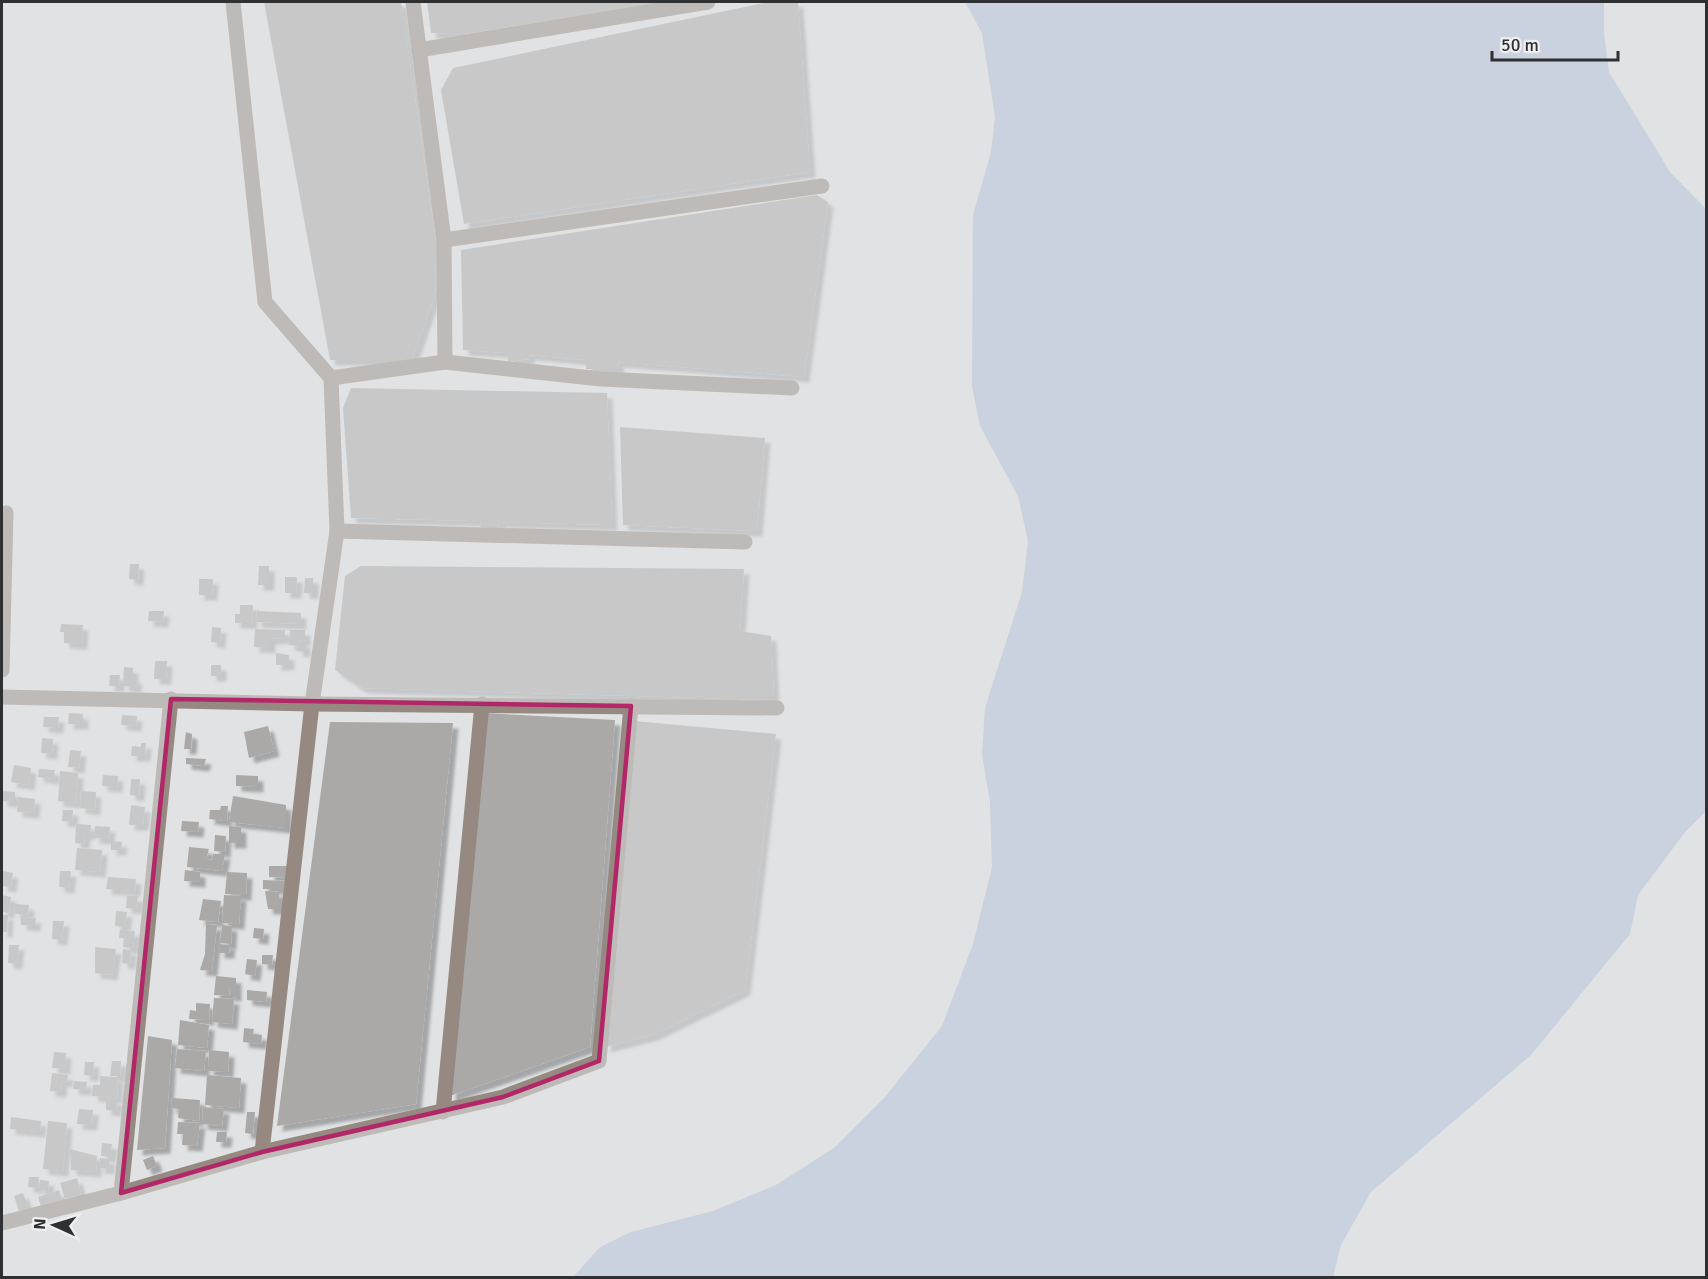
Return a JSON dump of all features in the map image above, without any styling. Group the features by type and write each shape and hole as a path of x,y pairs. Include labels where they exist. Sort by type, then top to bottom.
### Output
{"street":[{"path":"233,2 265,302 330,378 337,531 312,704 262,1152"},
{"path":"413,2 444,240 445,362"},
{"path":"419,50 708,2"},
{"path":"444,240 822,186"},
{"path":"330,378 445,362 601,379 792,388"},
{"path":"2,670 6,513"},
{"path":"337,531 745,542"},
{"path":"2,697 171,699 312,704 777,708"},
{"path":"121,1193 171,699"},
{"path":"443,1112 482,704"},
{"path":"2,1223 121,1193 262,1152 503,1097 599,1061 631,706"}],"highlighted area":[{"path":"171,699 631,706 599,1061 503,1097 262,1152 121,1193"}],"water":[{"path":"965,2 1604,2 1604,33 1609,72 1670,172 1706,209 1706,811 1685,832 1638,895 1630,934 1531,1055 1371,1192 1341,1245 1333,1277 573,1277 600,1247 631,1232 713,1211 776,1185 834,1148 885,1097 942,1026 973,944 992,867 990,802 982,754 985,708 1022,592 1028,541 1018,496 980,426 972,386 973,215 991,152 995,117 982,33"}],"building":[{"path":"264,2 401,2 436,242 435,294 412,360 330,360"},
{"path":"427,2 661,3 464,34 431,33"},
{"path":"769,2 798,2 810,172 464,224 441,90 453,68"},
{"path":"817,195 828,202 804,377 618,362 619,369 586,369 586,360 529,355 529,359 508,362 508,353 463,350 461,250"},
{"path":"351,388 607,393 612,525 500,522 498,529 480,527 481,521 351,518 343,408"},
{"path":"620,427 765,438 757,531 623,525"},
{"path":"130,564 139,564 138,580 129,579"},
{"path":"259,566 269,566 269,585 258,585"},
{"path":"361,566 744,569 740,631 771,636 774,700 362,688 335,670 345,576"},
{"path":"285,577 297,577 296,593 285,593"},
{"path":"305,578 313,578 313,594 304,593"},
{"path":"199,579 213,579 212,595 199,595"},
{"path":"240,605 253,605 252,623 235,623 235,614 240,614"},
{"path":"149,611 164,611 163,622 148,621"},
{"path":"257,611 301,613 301,624 256,622"},
{"path":"61,624 83,625 82,644 64,643 64,632 60,632"},
{"path":"212,627 221,628 220,643 211,642"},
{"path":"255,629 285,630 285,638 270,639 270,648 254,647"},
{"path":"290,630 305,630 305,640 297,642 305,642 305,652 297,651 298,646 289,645"},
{"path":"276,653 289,655 289,665 276,665"},
{"path":"155,661 167,661 166,679 154,679"},
{"path":"211,665 221,665 221,676 211,676"},
{"path":"124,667 133,668 133,678 137,679 136,687 123,686"},
{"path":"110,675 120,675 119,686 109,686"},
{"path":"69,713 83,714 83,724 68,724"},
{"path":"484,713 615,720 590,1047 450,1096"},
{"path":"122,715 137,716 136,726 121,725"},
{"path":"44,717 59,717 58,728 43,727"},
{"path":"634,721 776,734 745,990 653,1035 605,1047"},
{"path":"330,722 453,723 416,1104 277,1126"},
{"path":"268,726 274,751 249,758 244,732"},
{"path":"186,732 192,734 191,749 184,749"},
{"path":"42,738 53,739 52,754 41,753"},
{"path":"141,743 146,743 145,756 131,756 132,746 141,747"},
{"path":"70,750 81,751 79,768 68,767"},
{"path":"186,758 206,759 204,766 186,764"},
{"path":"14,765 31,768 29,785 11,782"},
{"path":"39,769 55,770 54,779 38,777"},
{"path":"60,771 78,773 76,803 58,801"},
{"path":"103,775 118,776 117,787 102,786"},
{"path":"236,775 258,776 258,787 236,786"},
{"path":"131,779 140,779 139,796 130,795"},
{"path":"2,791 15,792 15,802 2,801"},
{"path":"81,791 96,792 95,810 80,808"},
{"path":"233,796 286,805 286,828 229,822"},
{"path":"18,797 35,799 34,813 17,812"},
{"path":"131,805 145,807 143,825 129,825"},
{"path":"221,806 228,806 227,821 209,819 210,810 220,810"},
{"path":"63,810 73,810 72,822 62,821"},
{"path":"182,821 199,822 198,832 181,831"},
{"path":"76,824 91,825 90,834 85,834 84,844 75,843"},
{"path":"95,826 110,827 109,839 94,838"},
{"path":"229,826 241,827 241,843 229,843"},
{"path":"215,835 226,836 225,852 214,851"},
{"path":"111,841 122,842 121,850 111,850"},
{"path":"189,847 209,849 206,859 212,860 213,854 225,854 222,871 187,867"},
{"path":"77,848 102,850 100,872 75,870"},
{"path":"269,866 292,866 292,878 269,877"},
{"path":"185,870 200,872 200,882 184,881"},
{"path":"3,871 13,873 11,887 2,886"},
{"path":"60,871 71,871 69,888 59,887"},
{"path":"227,872 247,873 246,895 225,894"},
{"path":"108,877 136,879 135,891 106,889"},
{"path":"263,880 286,881 286,889 263,889"},
{"path":"265,891 279,892 279,909 268,909"},
{"path":"2,895 11,897 9,913 2,912"},
{"path":"224,895 241,896 239,924 222,923"},
{"path":"127,896 138,896 136,909 126,908"},
{"path":"203,899 221,901 218,922 199,920"},
{"path":"15,904 29,905 28,915 15,914"},
{"path":"116,911 127,912 125,927 115,926"},
{"path":"2,915 8,915 7,932 2,932"},
{"path":"21,917 36,918 35,926 21,925"},
{"path":"53,921 64,921 62,940 52,939"},
{"path":"206,924 217,925 212,971 200,970 205,954"},
{"path":"222,925 232,926 231,944 220,943"},
{"path":"254,928 264,929 263,939 253,938"},
{"path":"120,930 135,931 133,948 123,947 124,938 119,938"},
{"path":"219,944 230,945 229,953 219,953"},
{"path":"9,945 19,945 17,964 8,963"},
{"path":"95,947 116,949 112,975 95,973"},
{"path":"123,949 131,950 130,964 122,963"},
{"path":"262,955 273,955 272,965 262,964"},
{"path":"247,959 257,960 255,976 245,974"},
{"path":"216,976 236,978 236,996 230,996 230,986 229,996 214,995"},
{"path":"247,990 267,992 266,1002 247,1000"},
{"path":"214,998 234,999 232,1024 212,1022"},
{"path":"196,1003 210,1004 209,1020 189,1019 190,1010 196,1011"},
{"path":"180,1020 209,1025 207,1048 178,1045"},
{"path":"244,1028 254,1029 253,1034 262,1035 261,1044 243,1042"},
{"path":"148,1036 172,1040 165,1148 137,1150"},
{"path":"177,1049 206,1051 204,1071 175,1068"},
{"path":"209,1050 229,1052 228,1072 208,1071"},
{"path":"54,1052 66,1053 65,1069 52,1068"},
{"path":"112,1061 121,1061 120,1076 110,1076"},
{"path":"85,1062 94,1062 93,1076 84,1075"},
{"path":"52,1073 68,1075 67,1082 62,1081 61,1092 50,1091"},
{"path":"207,1075 241,1078 239,1108 205,1105"},
{"path":"100,1076 118,1077 117,1098 92,1096 93,1085 100,1085"},
{"path":"74,1081 87,1082 86,1090 73,1089"},
{"path":"172,1098 200,1100 199,1121 178,1118 179,1109 171,1108"},
{"path":"106,1099 117,1100 116,1111 106,1110"},
{"path":"203,1107 224,1109 222,1126 202,1124"},
{"path":"79,1109 93,1110 92,1125 77,1124"},
{"path":"247,1112 255,1112 253,1134 245,1133"},
{"path":"11,1117 41,1121 40,1132 10,1129"},
{"path":"48,1121 67,1123 63,1171 43,1169"},
{"path":"178,1122 200,1123 197,1146 182,1145 183,1134 177,1134"},
{"path":"217,1132 227,1132 226,1142 216,1142"},
{"path":"102,1143 112,1144 110,1157 101,1156"},
{"path":"70,1149 97,1156 96,1172 71,1170"},
{"path":"153,1156 157,1166 147,1170 143,1160"},
{"path":"100,1158 110,1159 109,1169 99,1168"},
{"path":"29,1177 39,1177 38,1188 28,1187"},
{"path":"77,1178 81,1194 65,1199 60,1183"},
{"path":"40,1180 49,1181 48,1191 39,1190"},
{"path":"59,1190 63,1203 42,1210 38,1197"},
{"path":"23,1193 28,1208 19,1211 14,1196"}]}
